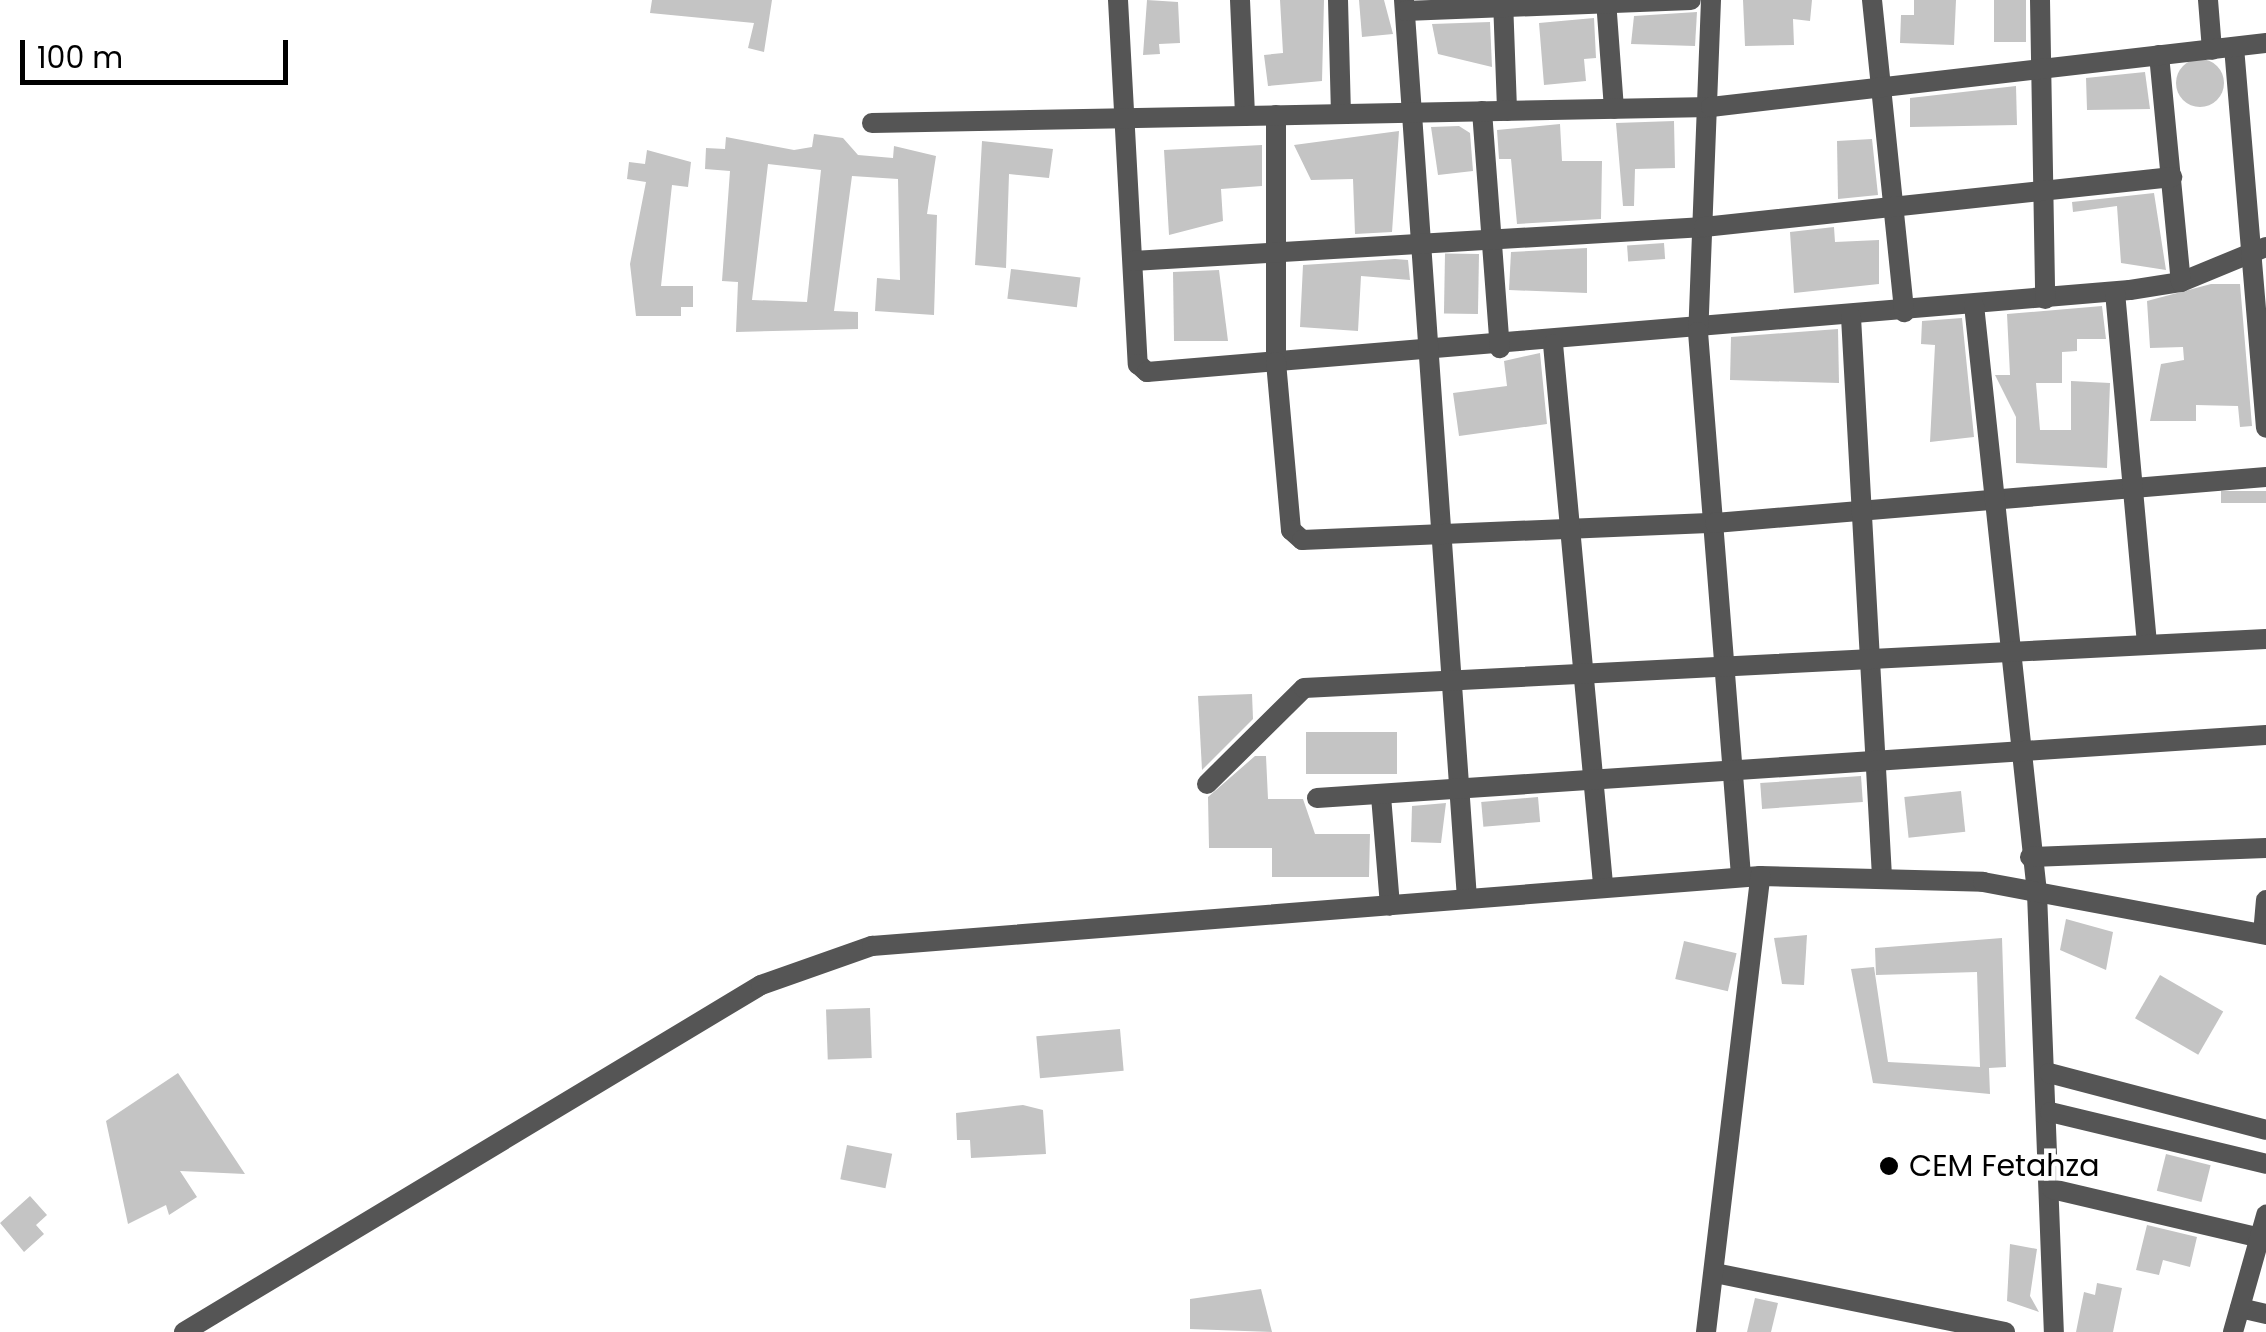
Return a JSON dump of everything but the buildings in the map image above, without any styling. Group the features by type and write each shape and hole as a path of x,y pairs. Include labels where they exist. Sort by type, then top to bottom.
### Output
{"street":[{"path":"1118,0 1141,368 1428,354 2115,292 2181,282 2257,248"},
{"path":"1240,0 1245,116"},
{"path":"1338,0 1341,114"},
{"path":"1467,899 1455,792 1405,6 1691,0"},
{"path":"1706,1332 1716,1273 1750,876 1736,775 1698,332 1711,107 1711,0"},
{"path":"1872,0 1878,88 1904,312"},
{"path":"2040,0 2039,193 2045,298"},
{"path":"2208,0 2212,50"},
{"path":"1606,2 1614,108"},
{"path":"1503,4 1508,111"},
{"path":"872,123 1711,107 2266,43"},
{"path":"2234,47 2257,248 2266,428"},
{"path":"2159,55 2181,282"},
{"path":"1482,111 1500,348"},
{"path":"1276,115 1276,362 1297,536 1439,539 1991,504 2266,477"},
{"path":"1133,261 1419,249 1704,226 2172,177"},
{"path":"2115,292 2146,641"},
{"path":"1974,306 2005,652 2037,893 2049,1073 2054,1332"},
{"path":"1850,318 1860,512 1874,660 1882,876"},
{"path":"1553,344 1579,677 1602,884"},
{"path":"1207,784 1297,692 1730,671 2146,641 2266,639"},
{"path":"1317,798 1879,766 2266,735"},
{"path":"1381,796 1390,906"},
{"path":"2030,857 2266,848"},
{"path":"184,1332 809,964 908,940 1390,906 1602,884 1750,876 1882,876 2037,893 2265,934 2266,900"},
{"path":"2049,1073 2266,1130"},
{"path":"2050,1112 2266,1164"},
{"path":"2052,1189 2263,1238"},
{"path":"2233,1332 2263,1238 2266,1215"},
{"path":"1716,1273 1927,1324 2005,1332"},
{"path":"2240,1308 2266,1314"}],"place":[{"name":"CEM Fetahza","path":"1889,1166"}]}
